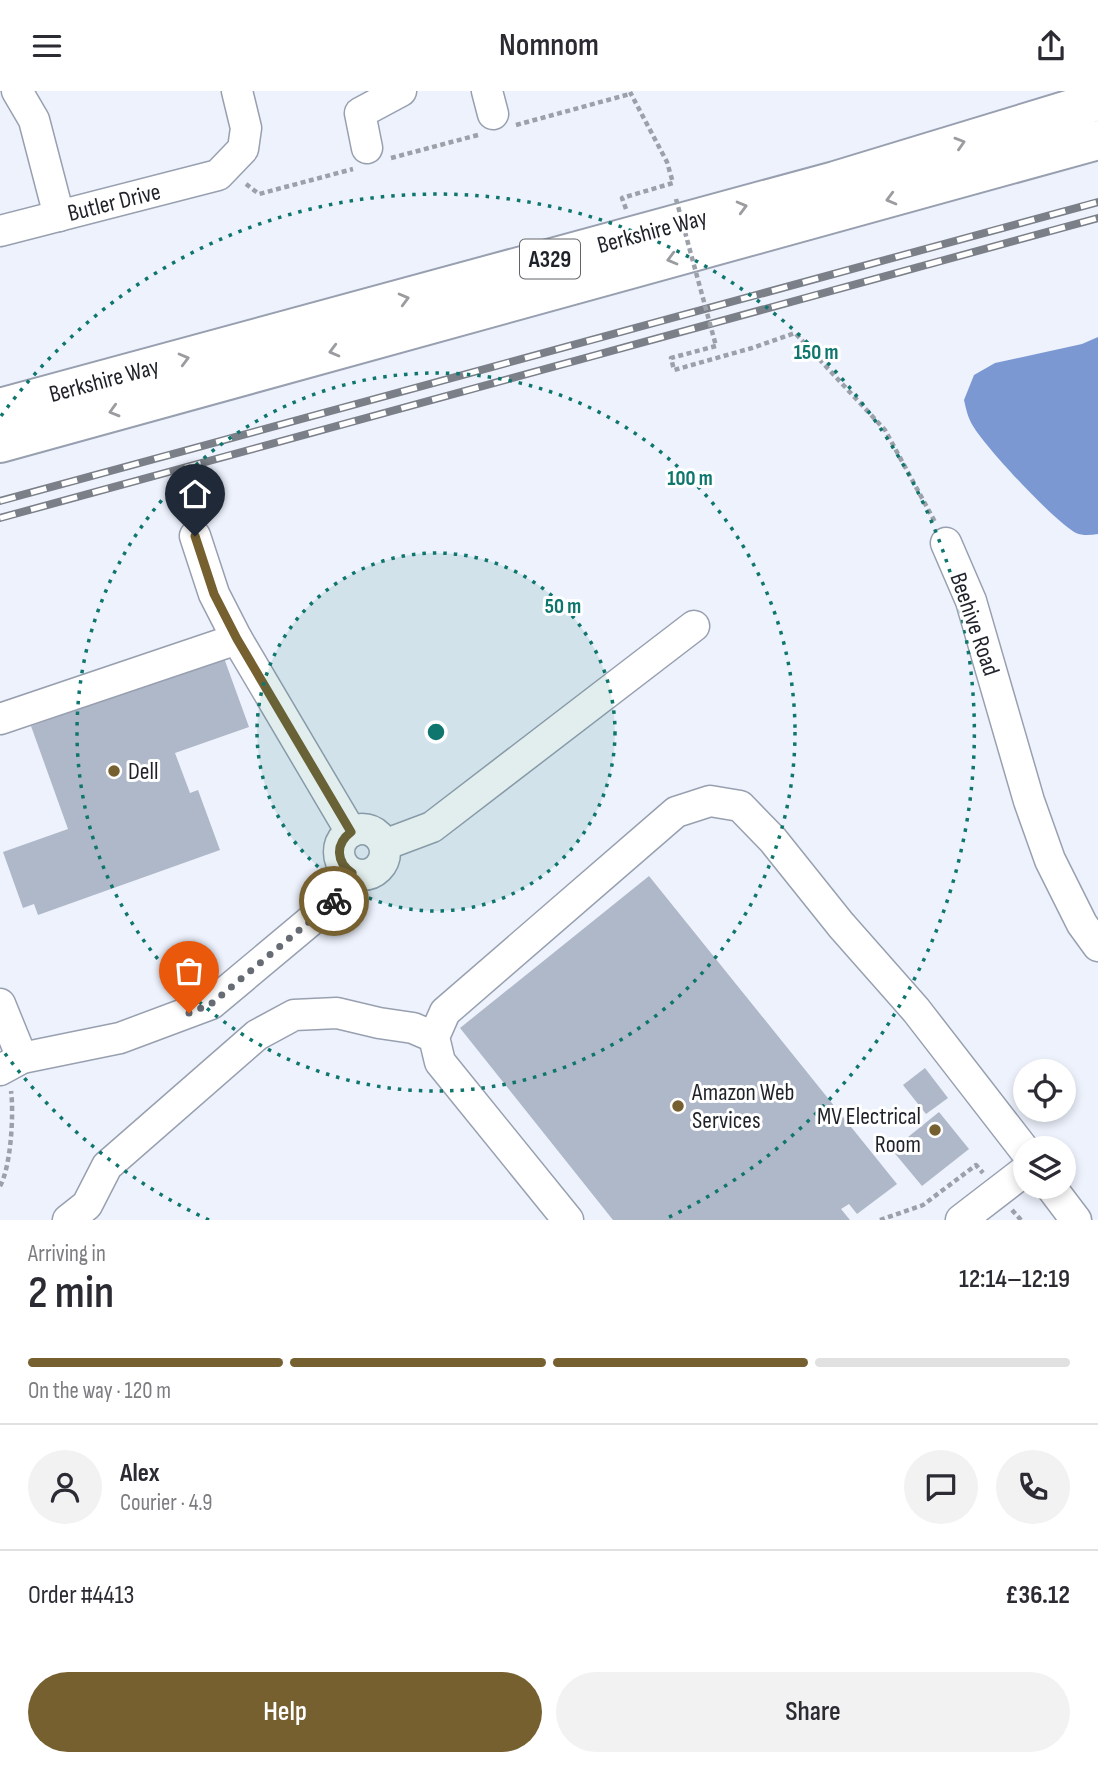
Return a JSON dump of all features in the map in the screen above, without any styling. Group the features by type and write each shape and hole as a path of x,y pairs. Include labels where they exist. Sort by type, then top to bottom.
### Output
{"highway":[{"name":"Berkshire Way","path":"0,408 810,188 1098,101"},
{"name":"Berkshire Way","path":"0,443 1098,140"}],"street":[{"path":"17,91 34,120 59,216"},
{"path":"231,173 243,149 246,128 237,91"},
{"path":"373,158 360,113 401,91"},
{"name":"Butler Drive","path":"0,231 231,173"},
{"path":"195,536 214,594 237,639 351,832"},
{"name":"Beehive Road","path":"946,543 971,601 1029,801 1050,860 1082,924 1098,946"},
{"path":"384,845 432,827 694,626"},
{"path":"0,719 237,639"},
{"path":"568,1220 440,1062 434,1037 445,1012 676,812 710,801 740,806 773,840 916,1010 1013,1136"},
{"path":"367,829 380,838 384,845 384,861 380,868 366,876 352,873 344,867 339,852 341,844 351,832 367,829"},
{"path":"0,1004 10,1064 120,1038 211,1004 339,897 352,873"},
{"path":"80,1215 107,1166 257,1035 294,1015 337,1013 414,1028 434,1037"},
{"path":"961,1220 1013,1180"},
{"path":"1060,1199 1076,1220"}],"path":[{"path":"231,173 259,194 492,117 630,92 667,162 673,183 622,198"},
{"name":"Beehive Road","path":"676,199 716,346 671,358 674,370 796,333 885,430 946,543"},
{"path":"0,1186 9,1158 13,1102 10,1064"}],"water":[{"path":"1098,337 1098,534 1084,535 1076,533 1053,515 1006,467 973,426 964,400 974,375 995,363 1082,344"}],"building":[{"name":"Dell","path":"224,658 249,727 175,753 190,793 198,790 220,850 38,915 34,904 23,908 3,852 68,829 31,726"},
{"name":"Amazon Web Services","path":"649,876 897,1184 857,1214 849,1204 841,1209 850,1220 613,1220 460,1028"},
{"path":"925,1068 948,1098 926,1114 903,1085"},
{"name":"MV Electrical Room","path":"939,1112 969,1149 922,1186 892,1150"}],"railway":[{"path":"0,501 1098,202"},
{"path":"0,518 1098,218"}],"way so far":[{"path":"189,1013 211,1004 334,901"}],"place":[{"name":"Dell","path":"114,771"},
{"name":"Amazon Web Services","path":"678,1106"},
{"name":"MV Electrical Room","path":"935,1130"}],"route":[{"path":"195,536 214,594 237,639 351,832 345,837 339,852 344,867 352,873 334,901"}]}
